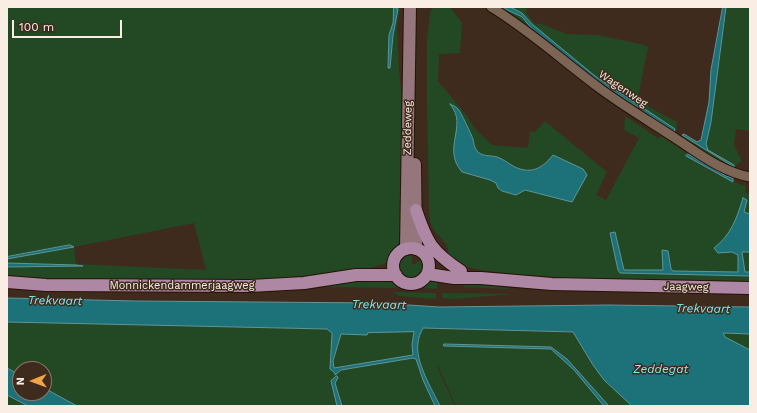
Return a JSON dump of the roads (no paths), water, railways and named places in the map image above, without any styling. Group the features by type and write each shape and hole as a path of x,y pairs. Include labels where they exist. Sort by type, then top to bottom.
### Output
{"main road":[{"name":"Zeddeweg","path":"410,7 411,249"},
{"name":"Zeddeweg","path":"411,249 416,210 416,7"},
{"path":"416,210 430,245 443,259 461,270 481,278"},
{"path":"411,249 426,256 428,269 421,281 413,284 404,282 395,269 396,256 402,250 411,249"},
{"path":"428,269 441,267 461,270"},
{"name":"Monnickendammerjaagweg","path":"7,282 46,285 250,286 304,283 395,269"},
{"path":"428,269 454,278 481,278"},
{"name":"Jaagweg","path":"481,278 552,284 750,288"}],"street":[{"name":"Wagenweg","path":"490,7 515,22 600,88 635,112 710,161 742,176 750,177"}],"water":[{"path":"394,7 398,9 393,35 390,68 388,68 389,35 393,23"},
{"path":"501,7 510,7 522,13 532,24 595,76 675,129 674,132 588,74 533,30 522,17"},
{"path":"723,7 726,7 711,122 706,144 708,150 734,165 734,167 682,135 684,134 697,142 701,140 709,102 711,70"},
{"path":"450,104 456,107 459,111 472,136 475,148 481,154 497,157 519,169 525,170 540,167 553,155 583,169 587,175 572,202 525,190 516,195 502,191 498,188 496,183 490,180 462,172 456,163 454,154 457,121 455,112"},
{"path":"688,154 726,176 733,178 733,182 686,156"},
{"path":"743,198 747,200 744,212 750,214 750,252 742,252 745,272 750,272 750,276 620,273 618,270 610,233 615,232 624,270 663,270 662,250 668,251 671,269 673,271 738,272 738,255 732,252 718,253 714,248 725,238 733,226"},
{"path":"70,245 74,247 7,259 7,257"},
{"path":"7,263 76,265 83,266 7,267"},
{"path":"7,298 135,301 378,303 439,307 608,305 750,307 750,334 723,333 725,337 750,350 750,406 632,406 604,380 573,332 423,328 418,339 419,358 425,375 440,406 435,406 423,380 416,359 413,358 341,370 335,375 335,373 330,369 332,333 327,329 7,322","holes":["414,332 412,345 413,355 334,368 333,361 341,334 367,335 368,333"]},
{"path":"444,344 551,347 567,359 609,406 604,406 574,370 551,349 444,346"},
{"path":"7,368 12,371 12,398 7,395"},
{"path":"337,376 338,378 335,383 342,406 337,406 331,381"},
{"path":"52,392 77,406 28,406 18,401 52,401"}],"water label":[{"name":"Trekvaart","path":"55,301"},
{"name":"Trekvaart","path":"379,305"},
{"name":"Trekvaart","path":"703,309"},
{"name":"Zeddegat","path":"661,369"}]}
